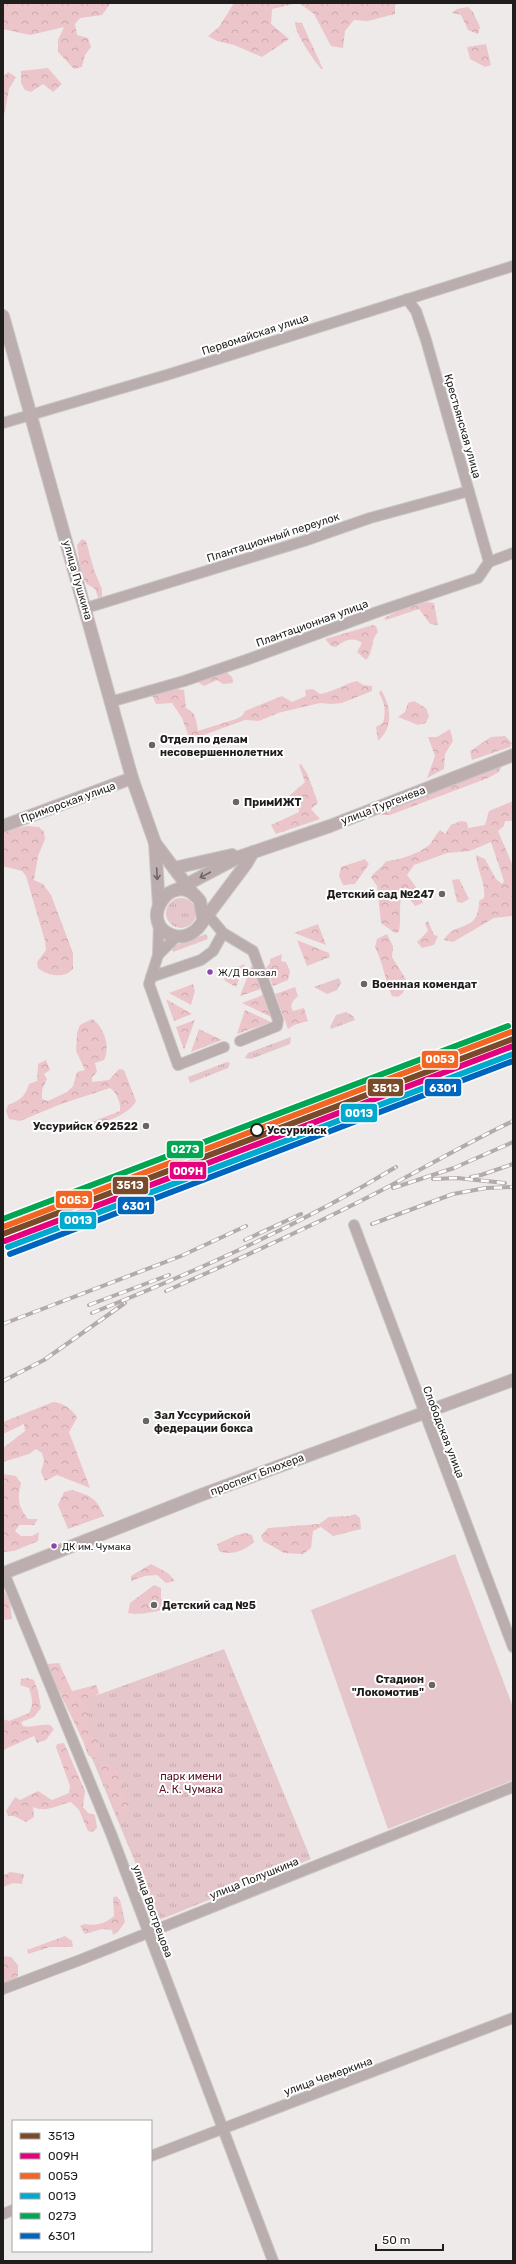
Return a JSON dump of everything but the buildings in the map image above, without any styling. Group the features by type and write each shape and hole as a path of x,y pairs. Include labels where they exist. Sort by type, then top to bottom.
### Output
{"main road":[{"name":"улица Пушкина","path":"3,316 86,608 110,702 132,778 155,843 159,905"},
{"name":"улица Тургенева","path":"176,890 253,852 330,826 513,755"},
{"name":"Приморская улица","path":"3,826 132,778"},
{"name":"улица Пушкина","path":"155,843 194,895"},
{"name":"улица Тургенева","path":"174,868 253,852"},
{"path":"204,914 194,895 187,891 176,890 166,895 159,905 157,913 159,922 166,931 177,936 192,933 204,914 246,864 253,852"},
{"name":"проспект Блюхера","path":"4,1573 152,1514 423,1412 513,1380"}],"street":[{"name":"Первомайская улица","path":"3,423 170,374 513,266"},
{"name":"Крестьянская улица","path":"407,299 416,311 426,340 489,562"},
{"name":"Плантационный переулок","path":"86,608 304,541 370,518 469,491"},
{"path":"489,562 513,553"},
{"name":"Плантационная улица","path":"110,702 184,681 377,612 478,578 489,562"},
{"path":"204,914 223,933 253,951 278,1020 277,1026 240,1041"},
{"path":"159,922 158,955 149,984 178,1065 224,1047"},
{"path":"151,977 201,960 213,952 223,933"},
{"path":"158,955 177,936"},
{"name":"Слободская улица","path":"354,1226 513,1647"},
{"name":"улица Вострецова","path":"4,1573 107,1824 272,2261"},
{"name":"улица Полушкина","path":"3,1989 148,1933 513,1787"},
{"name":"улица Чемеркина","path":"152,2156 513,2018"}],"green space":[{"path":"3,3 111,3 102,15 80,18 75,24 77,35 88,38 91,47 85,55 82,67 74,69 58,52 58,40 64,27 30,35 3,29"},
{"path":"234,3 298,3 272,9 271,24 289,39 262,57 234,45 217,41 208,36 219,27"},
{"path":"299,3 401,3 395,5 395,14 368,21 354,20 345,31 343,48 331,46 314,14"},
{"path":"468,7 473,12 480,27 478,34 468,30 461,15 452,13 457,9"},
{"path":"295,22 302,23 323,69 321,69 305,46 298,33"},
{"path":"486,44 491,65 485,67 470,59 467,47"},
{"path":"48,68 62,84 53,92 43,84 31,92 25,90 21,83 21,71"},
{"path":"8,72 16,77 9,89 3,121 3,77"},
{"path":"82,539 86,541 94,570 102,589 102,599 99,600 95,589 87,584 81,575 77,545"},
{"path":"427,602 434,603 438,625 430,624 419,609 386,620 384,618 400,610"},
{"path":"373,625 376,626 378,632 366,660 357,652 362,643 355,640 348,640 336,647 331,646 325,639"},
{"path":"225,671 232,677 233,683 223,684 217,680 204,686 199,683 201,679"},
{"path":"357,681 363,685 372,686 372,691 342,703 320,703 278,713 259,721 245,720 190,740 182,718 172,703 156,704 152,695 177,689 184,690 186,708 194,715 198,731 236,719 242,716 245,711 282,696 292,702 306,696 305,690 313,689 320,694 330,692"},
{"path":"381,690 389,709 389,723 387,729 378,741 376,727 383,723 384,715 384,704 379,693"},
{"path":"414,701 426,708 429,716 426,723 418,725 398,717 405,712 408,703"},
{"path":"450,729 453,741 445,754 444,769 427,778 435,756 428,737 437,737"},
{"path":"505,736 512,743 510,747 472,760 470,751 491,737"},
{"path":"301,764 307,773 318,803 311,809 320,819 276,834 271,825 299,812 298,806 289,796 305,782 299,765"},
{"path":"502,766 499,772 488,778 390,815 382,815 383,812 413,801 418,795"},
{"path":"513,801 513,821 505,821 504,826 498,831 513,866 513,916 494,918 453,942 444,940 454,930 471,923 478,911 479,901 484,898 484,887 476,855 485,859 496,879 502,884 504,881 491,842 470,851 447,853 414,865 407,875 416,887 423,903 415,906 409,898 401,898 399,932 395,933 381,923 377,886 371,877 386,861 403,858 423,850 431,843 440,830 445,834 451,825 461,821 467,822 468,828 485,825 489,811"},
{"path":"27,826 39,827 44,832 45,839 38,856 34,880 43,884 51,895 73,953 73,969 65,974 56,975 46,973 38,968 37,962 46,950 45,941 26,876 22,871 3,866 3,834 8,830"},
{"path":"365,859 369,864 355,884 343,885 339,876 341,867"},
{"path":"459,879 469,899 462,903 457,902 452,880"},
{"path":"181,898 192,902 196,913 192,924 181,928 170,924 166,913 170,902"},
{"path":"428,921 434,935 438,936 434,945 422,948 417,942 428,931 425,923"},
{"path":"318,924 326,945 294,933"},
{"path":"206,934 208,939 173,952 171,947"},
{"path":"387,934 393,946 392,957 407,981 403,993 398,997 392,996 375,947 377,939"},
{"path":"297,940 329,953 330,957 307,966"},
{"path":"282,954 281,961 286,962 290,971 288,980 273,986 266,968 270,963 270,959"},
{"path":"245,964 236,987 225,981 222,973"},
{"path":"252,965 261,989 240,996"},
{"path":"339,978 341,983 337,990 327,994 314,987"},
{"path":"193,984 195,991 191,1005 169,993"},
{"path":"295,987 298,996 292,1003 292,1009 293,1011 304,1008 308,1021 294,1025 288,1029 275,994"},
{"path":"263,995 271,1017 242,1003"},
{"path":"166,999 192,1014 174,1021"},
{"path":"245,1010 271,1022 237,1034"},
{"path":"346,1012 353,1016 355,1020 331,1029 330,1027 336,1015"},
{"path":"92,1019 103,1032 107,1050 104,1060 95,1063 97,1072 92,1077 92,1082 109,1080 119,1069 124,1070 136,1101 132,1106 127,1111 111,1120 86,1127 79,1127 120,1111 118,1098 110,1088 61,1104 20,1121 9,1119 6,1111 8,1105 22,1098 29,1084 37,1081 38,1064 46,1060 50,1070 44,1074 47,1079 42,1090 42,1099 48,1101 67,1092 73,1086 77,1072 85,1070 76,1051 77,1033 80,1025"},
{"path":"195,1020 184,1050 176,1027"},
{"path":"199,1029 222,1040 191,1052"},
{"path":"291,1037 290,1044 251,1059 245,1058 248,1053"},
{"path":"227,1062 230,1063 228,1068 190,1083 188,1077"},
{"path":"53,1402 60,1403 67,1407 77,1418 69,1432 90,1488 57,1475 45,1481 41,1472 44,1461 42,1453 36,1449 29,1454 3,1462 3,1448 25,1431 24,1424 3,1434 3,1422"},
{"path":"3,1474 16,1476 21,1483 19,1502 22,1510 28,1519 38,1519 34,1525 19,1525 15,1531 21,1536 32,1536 39,1532 38,1541 14,1551 3,1552"},
{"path":"72,1490 92,1498 104,1516 68,1529 58,1505 64,1492"},
{"path":"355,1514 360,1518 361,1529 333,1536 321,1527 313,1531 311,1548 303,1554 284,1553 263,1541 261,1536 268,1528 319,1524 329,1517 349,1516"},
{"path":"246,1533 252,1535 254,1542 250,1545 233,1553 219,1551 217,1544 237,1535"},
{"path":"455,1554 513,1707 513,1780 388,1829 311,1610"},
{"path":"151,1564 168,1573 175,1581 166,1583 157,1575 145,1576 131,1581 131,1576"},
{"path":"154,1585 161,1588 161,1599 170,1601 169,1610 139,1614 128,1613 130,1603"},
{"path":"3,1590 10,1601 12,1619 3,1620"},
{"name":"парк имени А. К. Чумака","path":"224,1649 311,1859 159,1920 70,1705"},
{"path":"59,1663 72,1691 96,1685 99,1693 86,1704 89,1716 89,1728 98,1741 102,1754 93,1759 88,1755 83,1741 48,1668 48,1664"},
{"path":"27,1678 34,1680 38,1691 41,1708 34,1717 21,1722 23,1726 30,1727 50,1725 54,1729 46,1740 37,1743 34,1736 3,1750 3,1719 9,1721 29,1713 32,1707 29,1688 20,1685 21,1679"},
{"path":"64,1743 85,1791 83,1807 88,1813 95,1815 97,1828 92,1832 88,1831 79,1810 71,1802 47,1809 38,1809 33,1807 34,1817 26,1822 14,1816 8,1816 6,1811 15,1797 20,1800 38,1791 52,1800 69,1793 70,1786 56,1747 57,1744"},
{"path":"100,1762 104,1762 118,1771 129,1808 122,1816 117,1815 98,1765"},
{"path":"10,1872 24,1874 22,1884 13,1883 3,1887 3,1876"},
{"path":"116,1896 120,1900 125,1922 118,1932 113,1935 112,1930 102,1929 85,1934 80,1926 84,1924 100,1924 114,1916 113,1898"},
{"path":"65,1936 72,1941 73,1947 50,1947 28,1954 27,1950"},
{"path":"3,1956 11,1957 18,1965 18,1975 15,1981 3,1985"}],"railway":[{"path":"166,1291 330,1216 513,1121"},
{"path":"393,1188 454,1168 513,1142"},
{"path":"471,1177 513,1164"},
{"path":"92,1313 209,1264 285,1228 396,1167"},
{"path":"433,1179 457,1178 505,1183"},
{"path":"372,1224 453,1194 486,1188 513,1187"},
{"path":"245,1240 301,1214"},
{"path":"3,1324 181,1256 246,1226"},
{"path":"89,1305 169,1275"},
{"path":"3,1381 44,1360 125,1303"}],"transit line":[{"name":"027Э","path":"3,1219 508,1026"},
{"name":"005Э","path":"3,1227 511,1032"},
{"name":"351Э","path":"3,1234 513,1039"},
{"name":"009Н","path":"5,1241 513,1046"},
{"name":"001Э","path":"8,1247 513,1054"},
{"name":"6301","path":"10,1254 513,1061"}],"place":[{"name":"Отдел по делам несовершеннолетних","path":"152,745"},
{"name":"ПримИЖТ","path":"236,802"},
{"name":"Детский сад №247","path":"442,894"},
{"name":"Ж/Д Вокзал","path":"210,972"},
{"name":"Военная комендат","path":"364,984"},
{"name":"Уссурийск 692522","path":"146,1126"},
{"name":"Уссурийск","path":"257,1130"},
{"name":"Зал Уссурийской федерации бокса","path":"146,1421"},
{"name":"ДК им. Чумака","path":"54,1546"},
{"name":"Детский сад №5","path":"154,1605"},
{"name":"Стадион \"Локомотив\"","path":"432,1685"}]}
